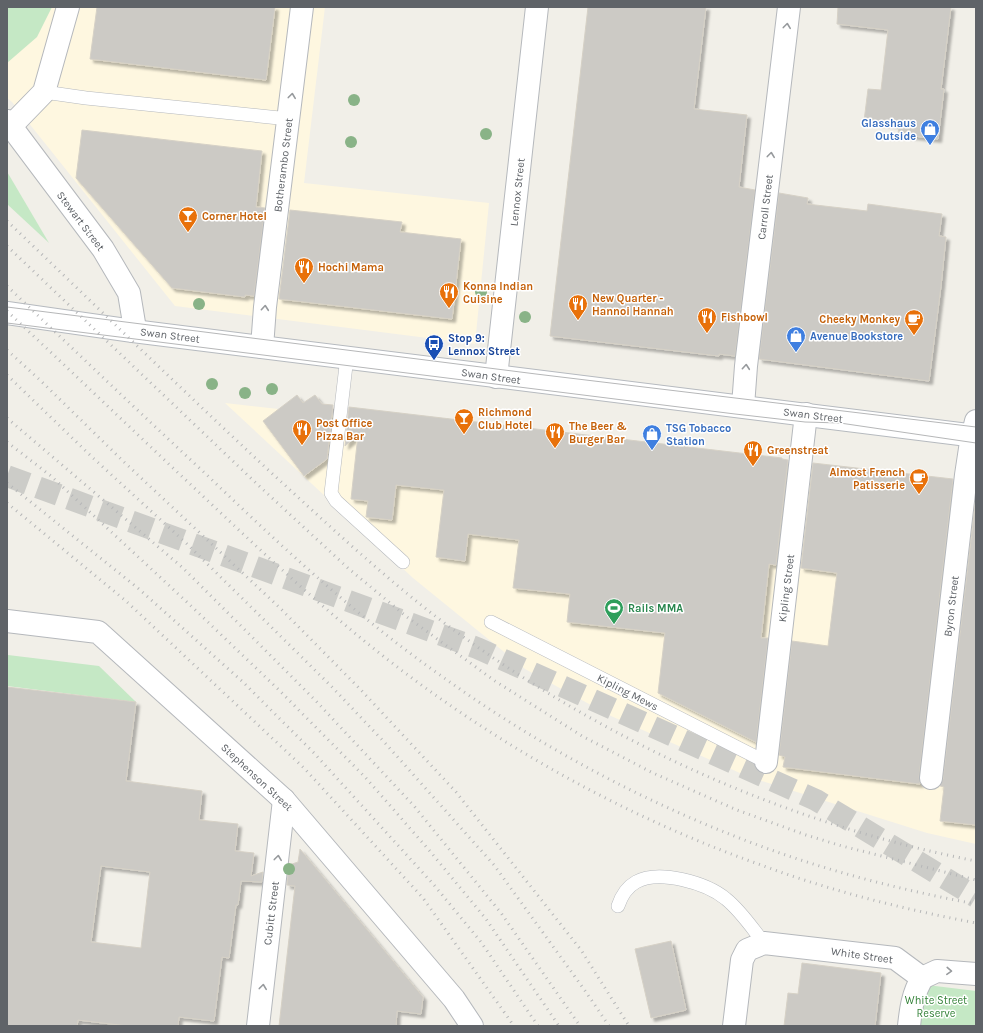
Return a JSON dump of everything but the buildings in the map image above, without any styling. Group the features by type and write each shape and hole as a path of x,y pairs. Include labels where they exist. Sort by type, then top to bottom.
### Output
{"street":[{"path":"9,124 44,92 68,7"},
{"name":"Botherambo Street","path":"262,347 265,307 302,7"},
{"name":"Lennox Street","path":"496,376 537,7"},
{"name":"Carroll Street","path":"743,406 746,366 789,7"},
{"name":"Stewart Street","path":"9,124 102,249 129,292 134,323 133,331"},
{"name":"Swan Street","path":"7,313 133,331 806,414 975,431"},
{"name":"Kipling Street","path":"766,762 806,414"},
{"name":"Byron Street","path":"931,778 966,475 975,431"},
{"name":"Stephenson Street","path":"7,621 98,632 284,800 454,999 472,1026"},
{"name":"Cubitt Street","path":"258,1026 284,800"},
{"path":"734,1026 742,960 755,947"},
{"name":"White Street","path":"755,947 895,958 922,978"},
{"path":"909,1026 911,1007 916,990 922,978 937,971 976,974"}],"lane":[{"path":"44,92 101,100 289,120"},
{"path":"348,357 331,493 336,501 402,562"},
{"name":"Kipling Mews","path":"491,622 766,762"},
{"path":"618,906 625,892 637,881 657,878 692,882 710,888 726,899 741,913 755,947"}],"shaded area":[{"path":"7,7 325,7 304,183 489,203 475,344 175,306 12,102 7,98"},
{"path":"225,403 976,488 976,844 927,833 749,777 611,716 525,669 413,578"}],"green space":[{"path":"7,7 52,7 37,37 7,63"},
{"path":"7,172 9,175 49,243 7,204"},
{"path":"8,655 99,666 136,702 7,686"},
{"name":"White Street Reserve","path":"919,984 976,991 976,1026 914,1026"}],"tunnel":[{"path":"7,476 477,648 816,800 976,897"}],"tram line":[{"path":"7,307 536,374 976,427"},
{"path":"7,323 735,414 805,422 840,423 976,443"}],"railway":[{"path":"7,221 232,437 350,545 416,601 499,662 562,702 627,738 694,770 762,799 832,824 904,845 976,861"},
{"path":"7,246 257,484 349,569 407,617 495,681 582,736 653,773 737,810 806,835 842,846 976,880"},
{"path":"7,286 320,580 409,652 477,701 514,725 632,791 713,828 782,854 864,879 920,893 976,904"},
{"path":"7,311 249,540 334,616 378,652 467,717 513,746 609,800 710,846 787,874 841,891 921,912 976,923"},
{"path":"7,350 280,608 360,689 456,792 581,950 629,1026"},
{"path":"7,375 92,457 187,544 333,688 386,744 494,865 609,1026"},
{"path":"7,418 183,568 316,701 414,806 501,913 580,1026"},
{"path":"7,442 51,476 189,604 280,691 365,777 429,850 486,919 559,1026"},
{"path":"7,483 139,589 243,682 314,753 434,885 481,942 538,1026"},
{"path":"7,503 126,601 304,768 423,898 514,1026"}],"place":[{"name":"Glasshaus Outside","path":"930,146"},
{"name":"Corner Hotel","path":"188,233"},
{"name":"Hochi Mama","path":"304,284"},
{"name":"Konna Indian Cuisine","path":"449,309"},
{"name":"New Quarter - Hannoi Hannah","path":"578,321"},
{"name":"Fishbowl","path":"707,334"},
{"name":"Cheeky Monkey","path":"914,336"},
{"name":"Avenue Bookstore","path":"796,353"},
{"name":"Stop 9: Lennox Street","path":"434,361"},
{"name":"Richmond Club Hotel","path":"464,435"},
{"name":"Post Office Pizza Bar","path":"302,446"},
{"name":"The Beer & Burger Bar","path":"555,449"},
{"name":"TSG Tobacco Station","path":"652,451"},
{"name":"Greenstreat","path":"753,467"},
{"name":"Almost French Patisserie","path":"919,495"},
{"name":"Rails MMA","path":"614,625"}]}
